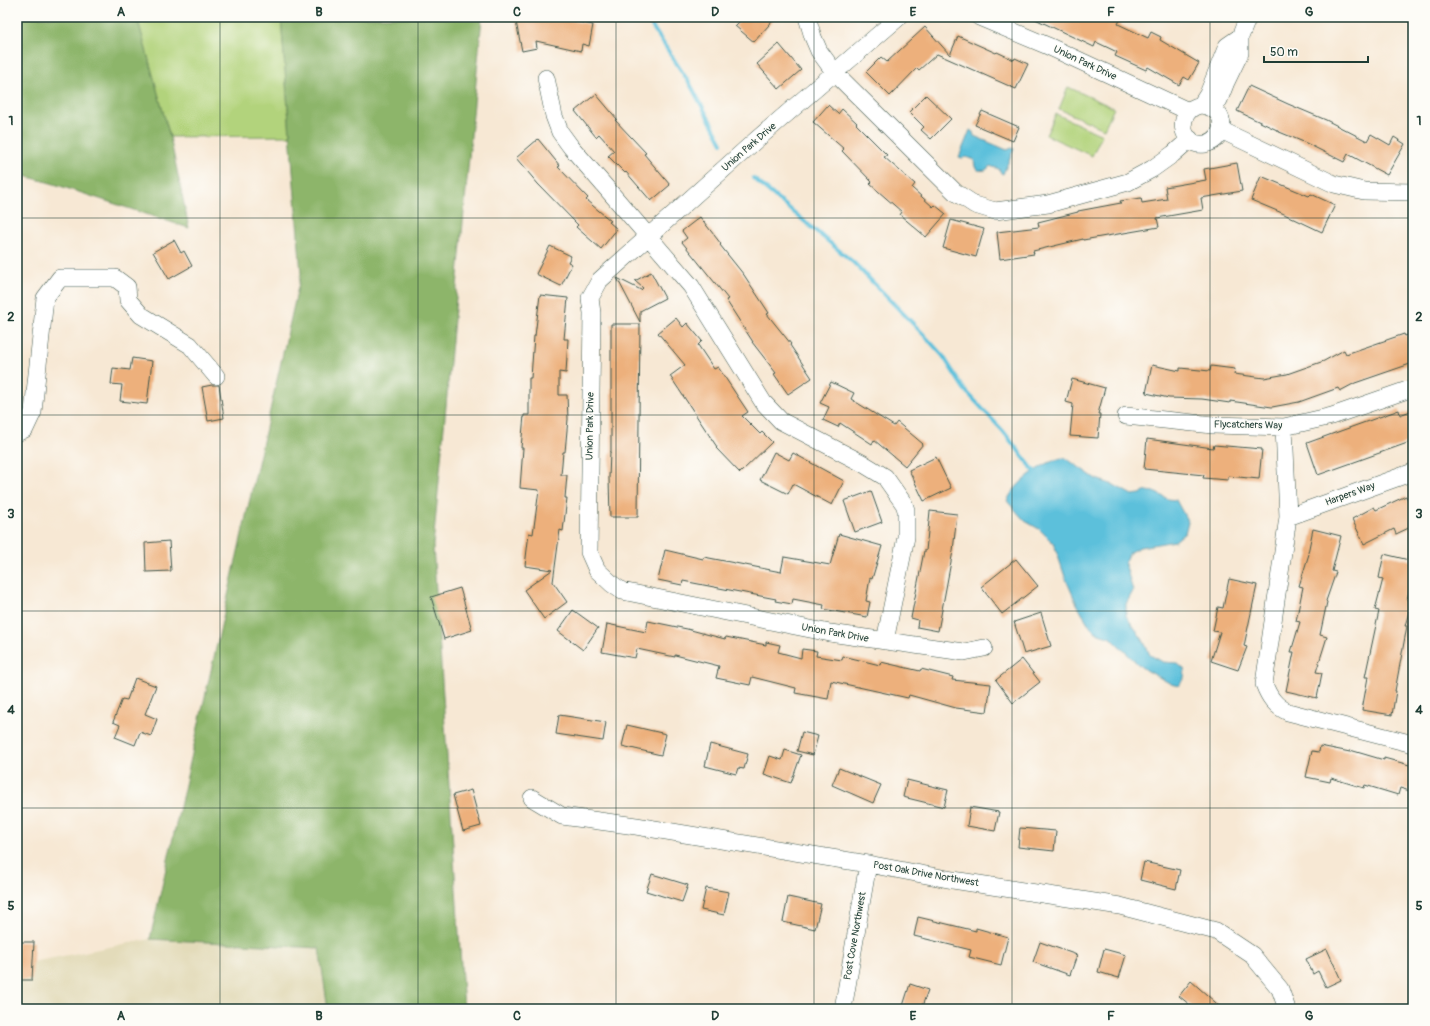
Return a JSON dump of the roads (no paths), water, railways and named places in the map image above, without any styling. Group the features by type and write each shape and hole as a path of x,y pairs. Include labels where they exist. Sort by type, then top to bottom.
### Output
{"street":[{"path":"807,17 819,51 835,73 955,192 975,205 995,211 1048,204 1128,182 1173,154 1190,139"},
{"name":"Union Park Drive","path":"899,17 756,141 600,280 590,298 592,313 589,552 598,570 612,584 622,591 830,633 964,652 984,648"},
{"name":"Union Park Drive","path":"979,17 1195,108"},
{"path":"1217,112 1219,96 1240,52 1240,37 1248,17"},
{"path":"1195,108 1210,107 1217,112 1220,118 1221,130 1217,138 1209,143 1202,144 1193,142 1186,136 1183,129 1184,117 1208,94 1227,46 1240,37"},
{"path":"546,78 554,116 560,132 571,147 691,286 763,402 781,420 862,463 885,477 904,504 906,510 906,537 885,641"},
{"path":"1221,130 1334,184 1364,191 1413,192"},
{"path":"17,433 25,429 33,412 45,298 60,278 115,278 127,286 128,300 141,315 190,345 216,376"},
{"name":"Flycatchers Way","path":"1126,416 1213,425 1284,427 1332,416 1413,388"},
{"path":"1284,427 1288,518 1264,684 1269,696 1280,708 1288,712 1412,739"},
{"name":"Harpers Way","path":"1288,518 1413,472"},
{"name":"Post Oak Drive Northwest","path":"532,798 562,816 636,826 868,864 953,880 1120,906 1216,931 1252,955 1280,989 1287,1009"},
{"name":"Post Cove Northwest","path":"843,1009 868,864"}],"water":[{"path":"970,130 973,132 974,136 1007,150 1012,148 1014,149 1003,174 999,169 990,166 985,170 978,170 975,167 974,160 966,157 959,157"},
{"path":"1062,458 1067,459 1096,479 1114,485 1132,495 1147,491 1154,492 1168,499 1176,500 1188,522 1185,533 1175,541 1140,547 1130,552 1125,563 1133,591 1126,604 1126,616 1143,640 1150,655 1163,662 1177,663 1185,670 1184,678 1178,686 1171,684 1141,667 1111,638 1099,634 1091,628 1078,607 1065,577 1054,544 1039,529 1025,521 1007,501 1016,487 1030,474 1055,460"}],"waterway":[{"path":"646,17 690,84 722,143"},
{"path":"753,178 854,263 924,335 943,356 964,389 1003,431 1035,472"}]}
